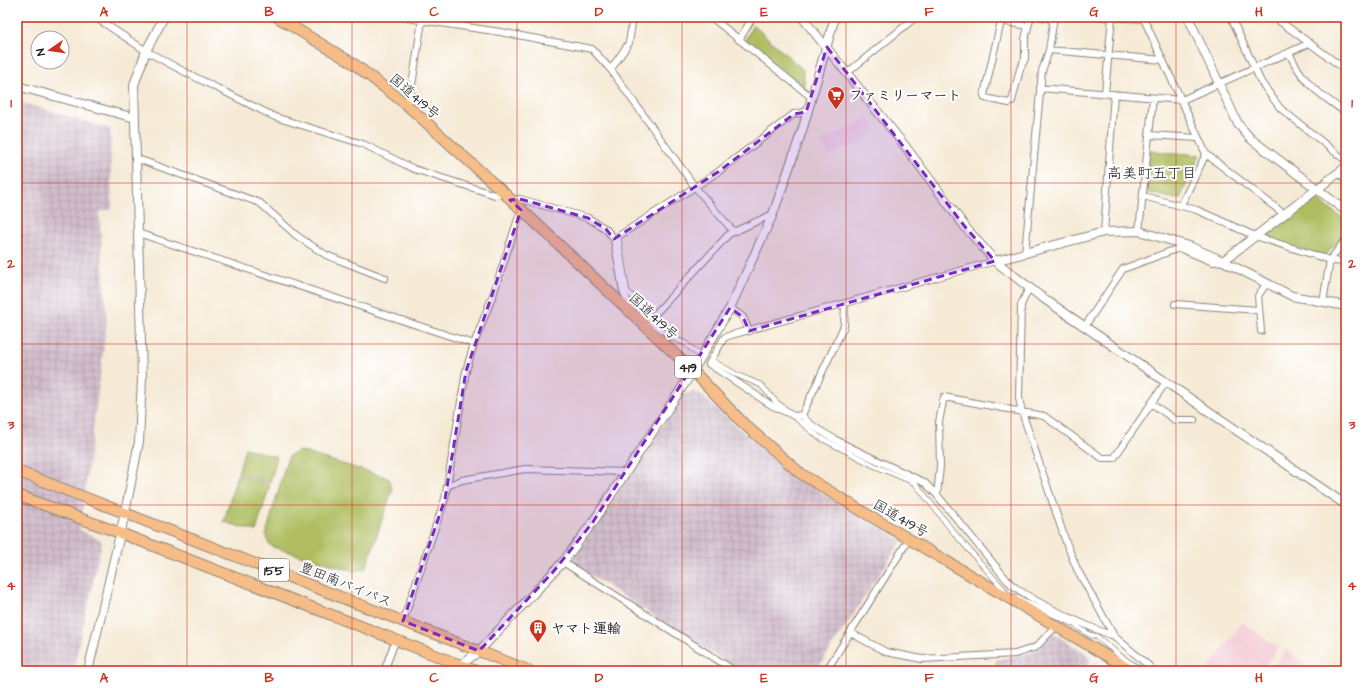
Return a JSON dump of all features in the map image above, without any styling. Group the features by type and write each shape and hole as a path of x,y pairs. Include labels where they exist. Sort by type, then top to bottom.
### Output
{"highway":[{"name":"国道419号","path":"277,17 354,64 407,106 635,317 646,323 744,424 800,473 1132,671"},
{"name":"豊田南バイパス","path":"17,471 530,671"},
{"name":"155","path":"17,495 396,639 456,668 476,671"}],"street":[{"path":"95,17 146,51 275,117 363,144 414,169 495,195 520,199 588,218 616,237 627,291 634,298 636,307 646,323 700,356"},
{"path":"88,671 137,461 142,378 134,85 146,51 164,17"},
{"path":"401,17 592,49 611,69 695,187 733,231"},
{"path":"611,69 629,43 633,17"},
{"path":"711,17 811,97"},
{"path":"739,40 753,17"},
{"path":"802,17 905,146 966,228 995,261 1029,288 1346,505"},
{"path":"456,668 479,651 562,562 593,522 693,371 700,356 730,308 773,214 827,47 835,17"},
{"path":"847,73 916,17"},
{"path":"1028,26 1001,21 984,95 985,98 1009,103 1012,101 1020,69 1025,59 1025,39 1032,17"},
{"path":"1025,253 1040,88 1044,61 1049,50 1054,18 1042,17"},
{"path":"1103,17 1144,18 1206,154 1284,214"},
{"path":"1105,93 1112,17"},
{"path":"1188,17 1238,124 1251,139 1346,211"},
{"path":"1231,17 1261,82 1280,108 1346,161"},
{"path":"1274,17 1346,70"},
{"path":"407,106 411,92 422,20"},
{"path":"1040,88 1182,100 1310,43"},
{"path":"1049,50 1163,60"},
{"path":"1289,52 1297,71 1306,82 1346,113"},
{"path":"17,86 135,118"},
{"path":"1104,232 1114,94"},
{"path":"1139,231 1153,98"},
{"path":"616,237 718,172 794,114 806,112"},
{"path":"1149,135 1198,138"},
{"path":"1181,205 1206,154"},
{"path":"135,158 260,203 297,236 326,255 384,278"},
{"path":"1085,326 1123,270 1179,248 1213,262 1223,261 1315,189 1346,167"},
{"path":"1338,173 1346,179"},
{"path":"1143,196 1197,210 1255,236 1330,260 1346,263"},
{"path":"402,621 445,499 466,371 521,210"},
{"path":"646,323 733,231 773,214"},
{"path":"802,415 794,416 771,405 709,364 724,338 995,261 1104,232 1139,231 1178,242 1223,261 1292,296 1346,306"},
{"path":"138,233 474,344"},
{"path":"616,237 623,291 635,317"},
{"path":"1324,302 1330,260 1346,239"},
{"path":"1261,331 1258,296 1266,284"},
{"path":"711,360 737,375 761,385 776,402 819,437 875,466 915,483 965,545 999,585 1009,594 1075,625 1090,635 1096,636 1119,655 1141,670 1150,670 1149,666 1114,636 1077,569 1022,412 1019,398 1021,305 1029,288"},
{"path":"1175,304 1258,310"},
{"path":"802,415 844,326 844,305"},
{"path":"730,308 743,317 749,331"},
{"path":"937,495 940,466 938,422 944,397 1044,416 1102,458 1114,458 1166,382"},
{"path":"1151,403 1175,420 1194,420"},
{"path":"802,415 804,419 822,432 925,483 937,495 953,517 1011,585 1019,591 1099,631 1114,636"},
{"path":"447,486 462,480 525,468 626,472"},
{"path":"826,671 909,539"},
{"path":"562,562 735,671"},
{"path":"850,633 886,652 922,659 1002,655 1021,652 1036,647 1056,626"},
{"path":"384,671 396,639"}],"highlighted area":[{"path":"827,47 966,228 995,261 749,331 743,317 730,308 593,522 553,572 479,651 403,621 445,499 466,371 521,210 510,200 520,199 588,218 606,229 614,239 718,172 794,114 806,112"}],"shaded area":[{"path":"17,101 110,129 112,209 99,212 107,323 80,530 102,541 73,671 17,671"},
{"path":"868,118 878,133 829,157 821,142"},
{"path":"693,391 700,394 789,473 902,540 816,671 739,671 570,562 683,395"},
{"path":"1242,622 1278,647 1263,671 1207,671"},
{"path":"1053,633 1090,656 1089,671 995,671 996,660 1035,651"},
{"path":"1286,650 1313,671 1271,671"},
{"path":"1095,659 1115,671 1093,671"}],"green space":[{"path":"753,25 803,70 805,87 745,41"},
{"path":"1149,151 1200,155 1180,198 1176,199 1147,192 1145,189"},
{"path":"1314,197 1346,221 1346,230 1326,255 1323,256 1267,239 1265,233"},
{"path":"245,448 277,457 270,482 238,473"},
{"path":"300,451 385,477 390,480 392,490 367,565 364,569 354,571 273,547 268,543 266,534 287,460 290,455"},
{"path":"237,475 270,484 256,531 224,522"}],"place":[{"name":"ファミリーマート","path":"836,110"},
{"name":"ヤマト運輸","path":"538,643"}],"district":[{"name":"高美町五丁目","path":"1152,173"}]}
